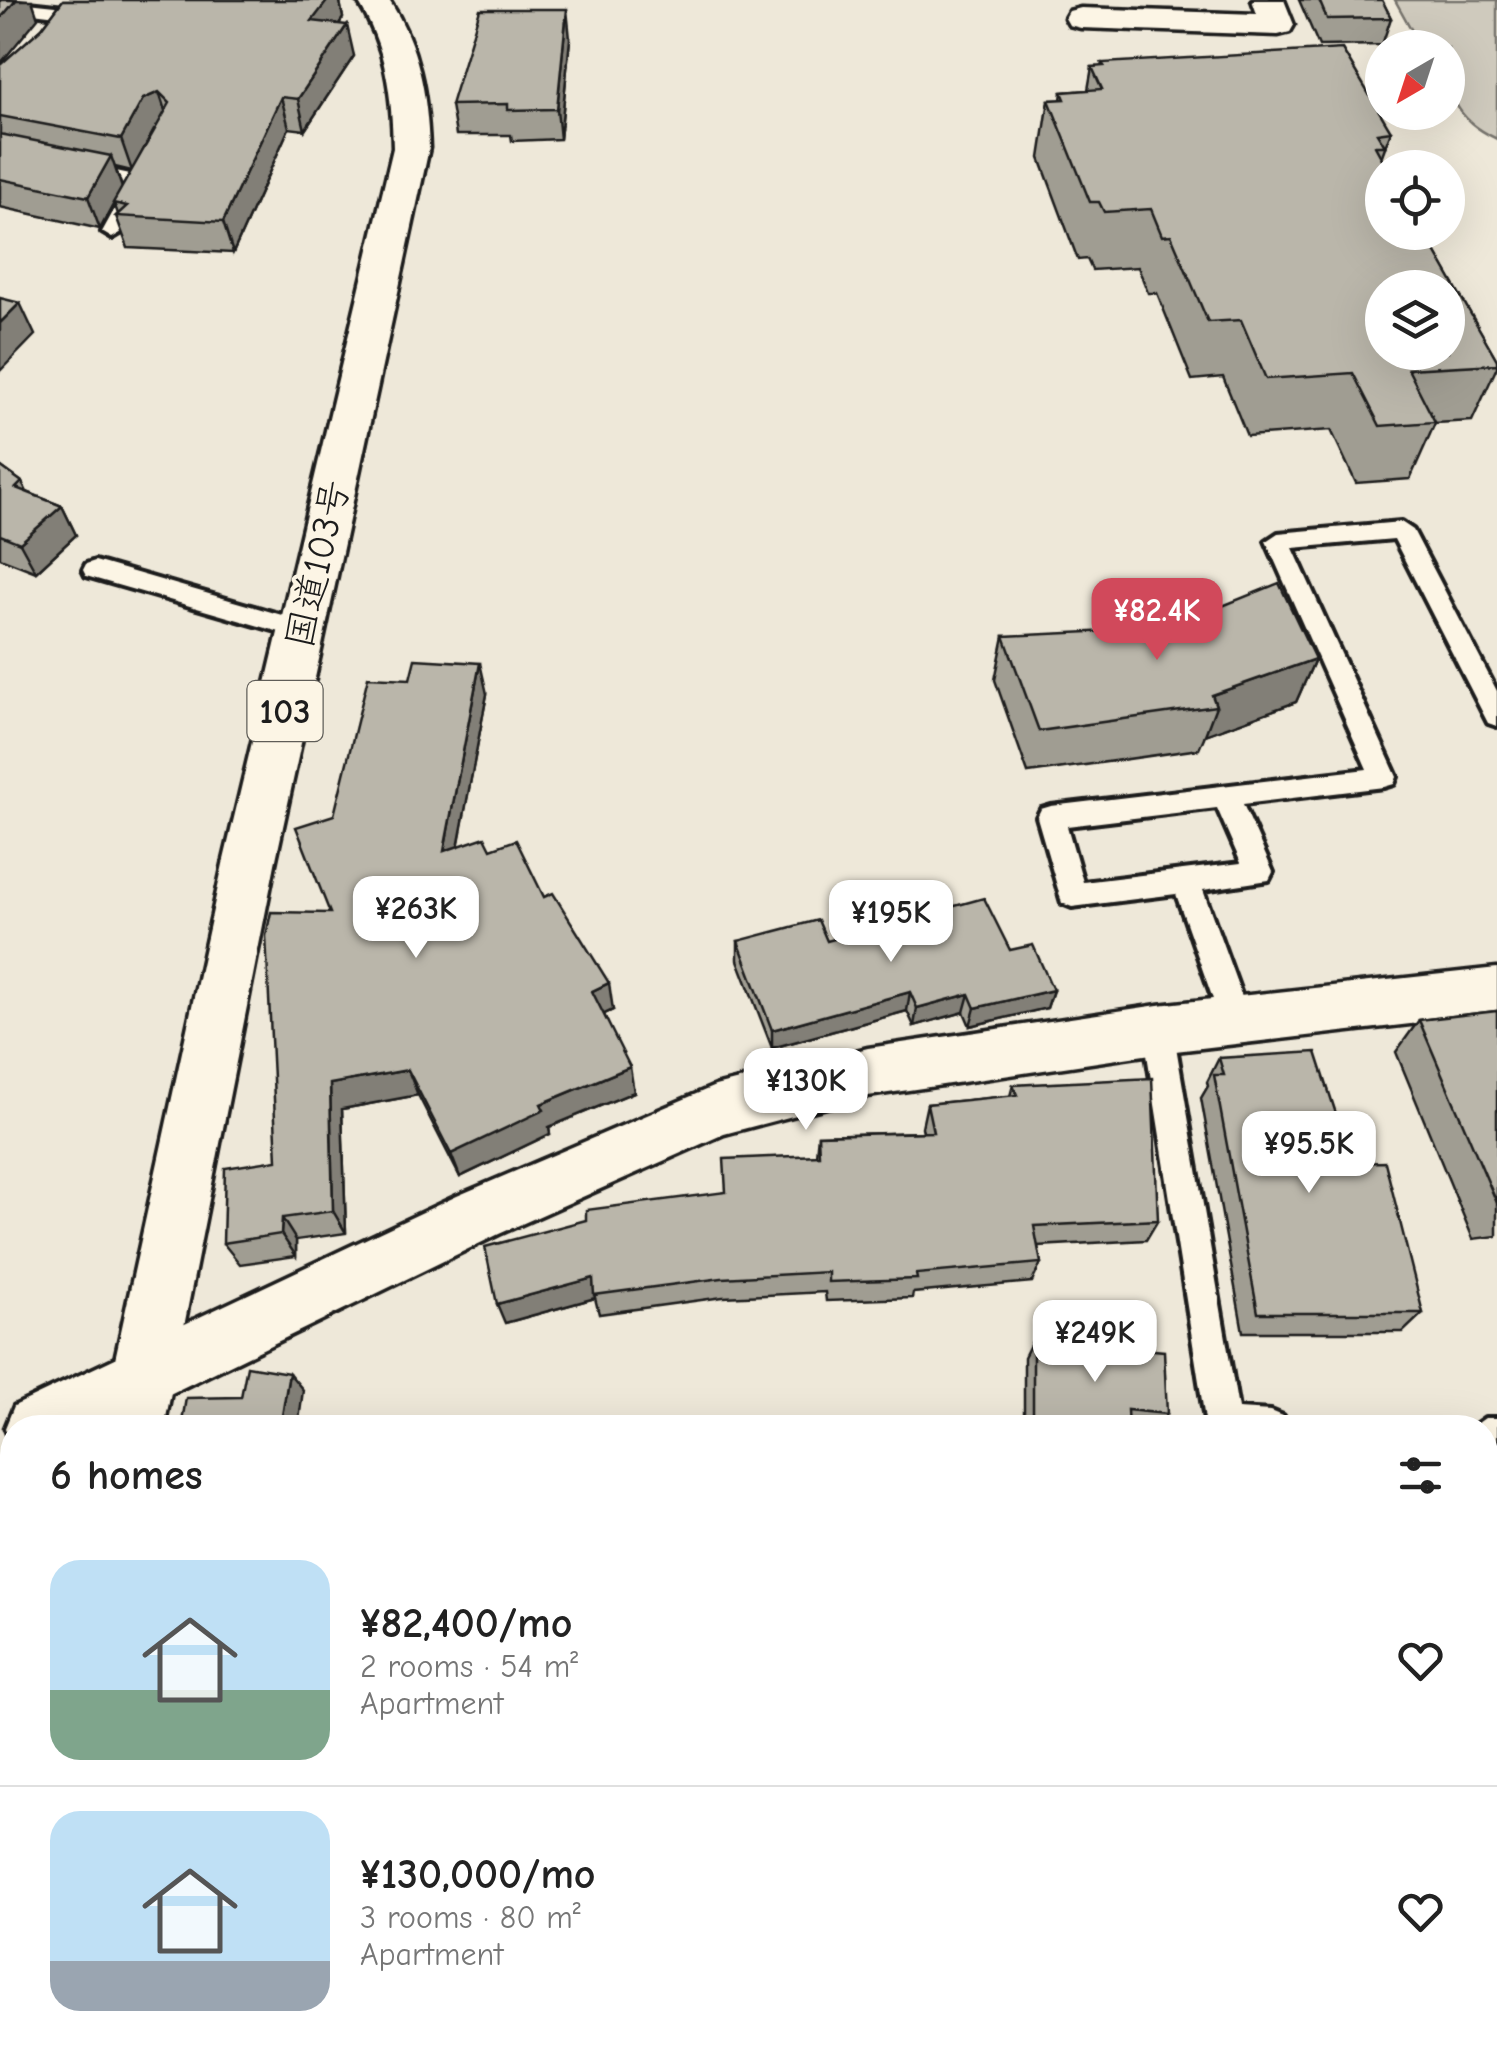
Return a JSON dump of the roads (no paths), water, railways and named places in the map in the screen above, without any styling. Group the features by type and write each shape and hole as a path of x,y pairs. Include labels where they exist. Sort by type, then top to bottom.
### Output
{"main road":[{"name":"国道103号","path":"138,1402 248,864 411,148 410,89 402,53 372,0"},
{"path":"1081,18 1278,25 1268,0"},
{"path":"88,1415 138,1402 478,1215 715,1111 868,1072 1158,1029 1497,991"}],"lane":[{"path":"0,4 62,16"},
{"path":"0,153 144,174 112,232"},
{"path":"1226,798 1259,872 1072,896 1051,817 1384,778 1278,541 1401,530 1497,716"},
{"path":"95,570 304,630"},
{"path":"1186,883 1236,1022"},
{"path":"1158,1029 1221,1415"}]}
